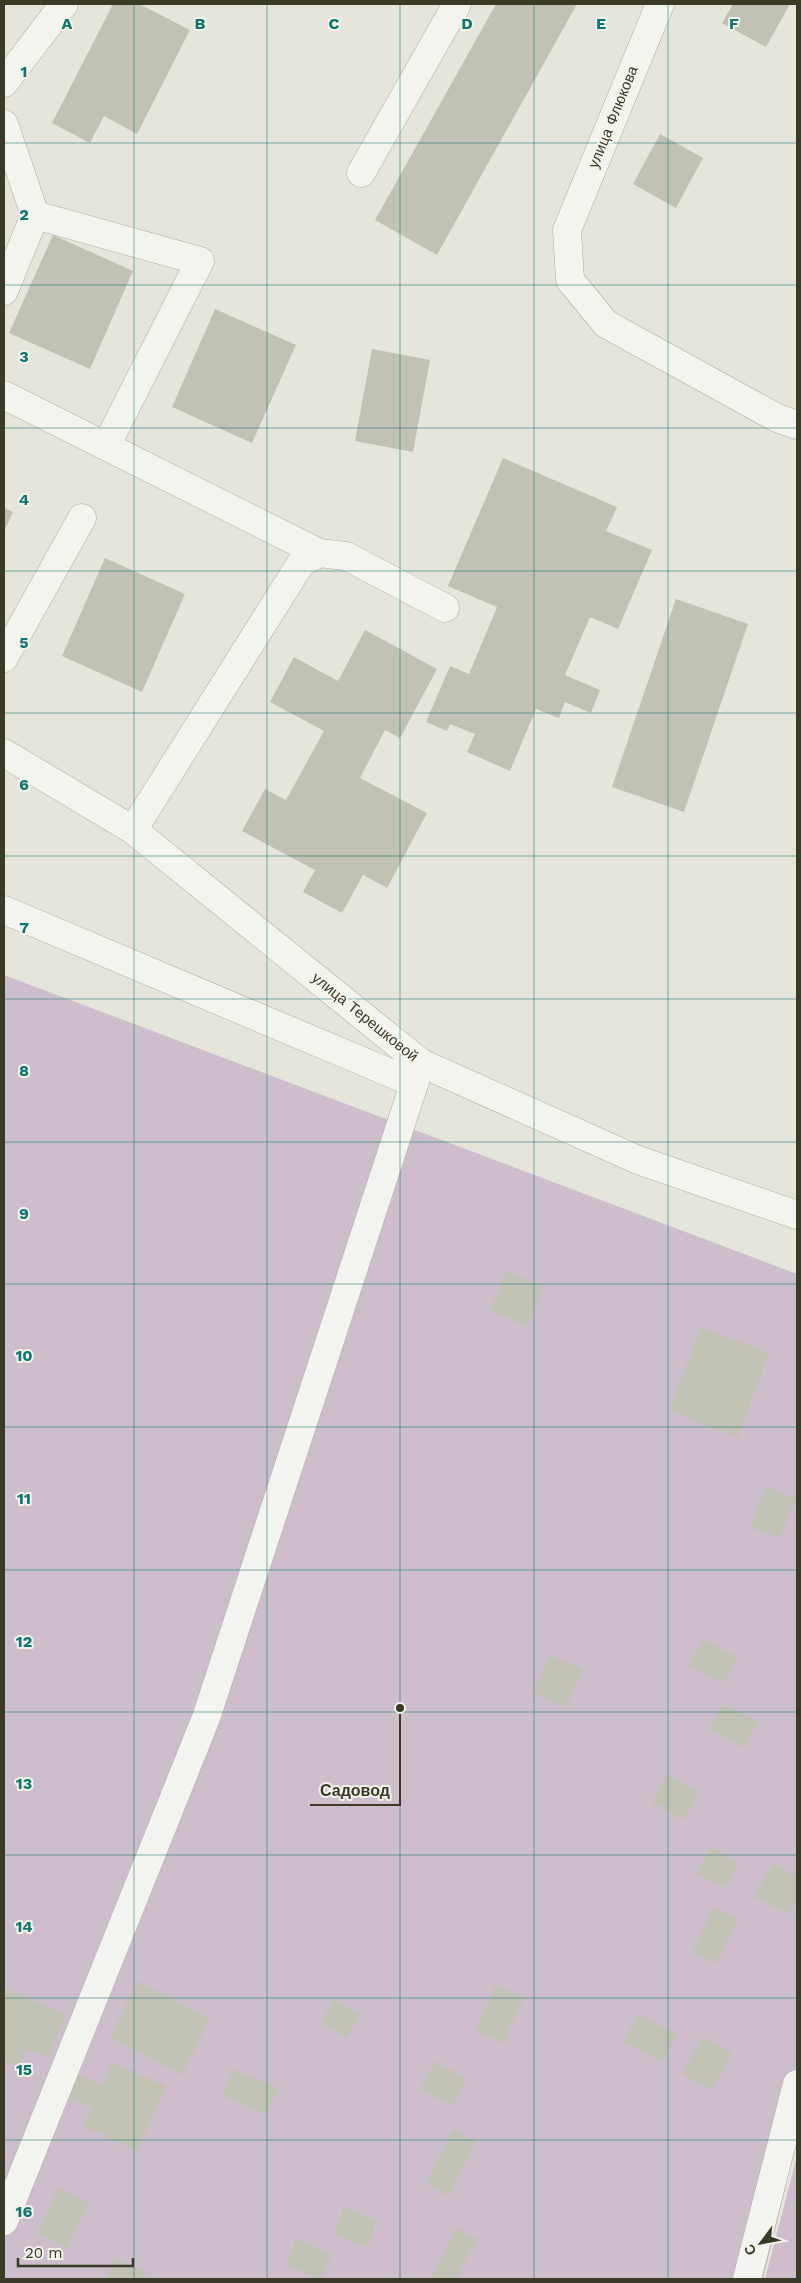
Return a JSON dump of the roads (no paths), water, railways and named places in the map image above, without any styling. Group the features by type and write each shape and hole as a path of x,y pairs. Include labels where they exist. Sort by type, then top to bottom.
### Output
{"street":[{"path":"4,83 64,4"},
{"path":"361,173 457,4"},
{"name":"улица Флюкова","path":"660,4 567,230 570,280 606,324 777,418 797,425"},
{"path":"4,124 35,215 4,290"},
{"path":"35,215 200,261 106,446"},
{"path":"4,395 318,553 346,556 445,608"},
{"path":"4,658 82,518"},
{"path":"133,830 301,563 318,553"},
{"name":"улица Терешковой","path":"4,753 133,830 418,1073 638,1160 797,1215"},
{"path":"4,910 418,1073 206,1718 4,2221"},
{"path":"747,2279 797,2084"}],"place":[{"name":"Садовод","path":"400,1708"}]}
